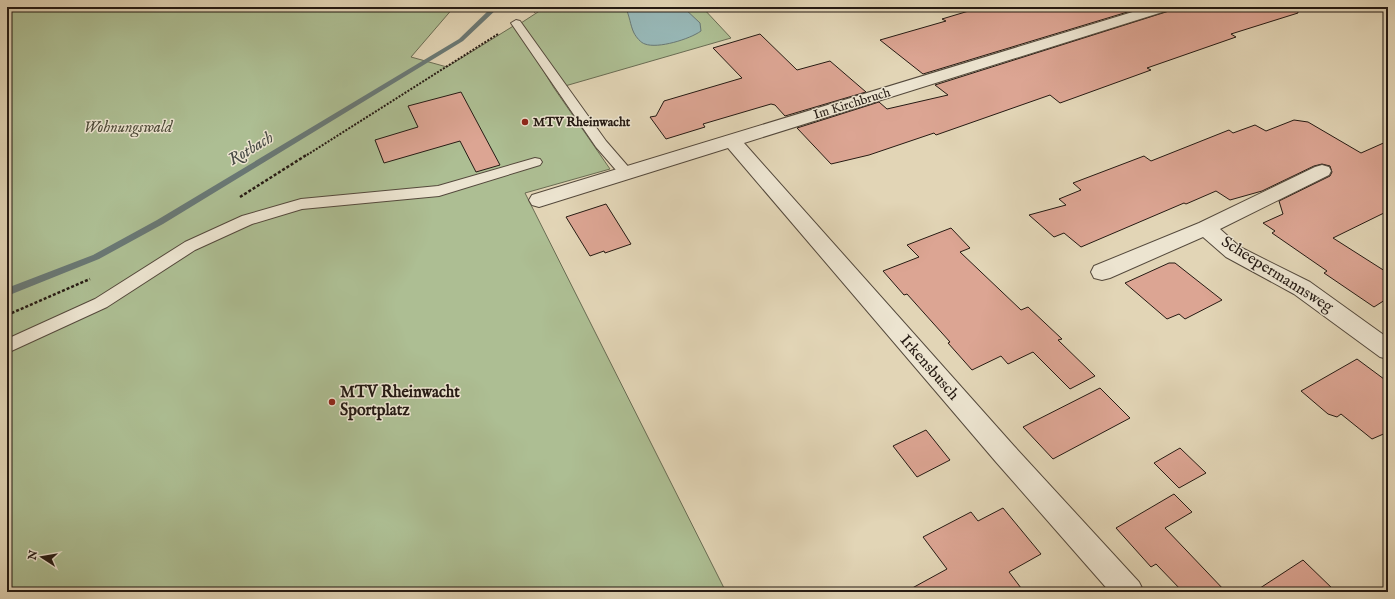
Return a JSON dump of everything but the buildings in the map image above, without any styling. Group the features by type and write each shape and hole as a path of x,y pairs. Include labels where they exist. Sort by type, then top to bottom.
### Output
{"street":[{"name":"Im Kirchbruch","path":"539,200 732,142 1164,7"},
{"name":"Irkensbusch","path":"732,142 1000,448 1129,592"},
{"name":"Scheepermannsweg","path":"1102,272 1206,228 1322,171"},
{"name":"Scheepermannsweg","path":"1206,228 1234,252 1302,288 1388,350"}],"lane":[{"path":"516,23 601,144 627,174"},
{"path":"7,346 101,303 190,246 247,220 302,204 439,191 535,162"}],"path":[{"path":"238,198 540,7"},
{"path":"7,315 97,276"}],"green space":[{"name":"Wohnungswald","path":"7,7 454,7 411,57 447,67 515,25 554,88 610,169 525,193 726,592 7,592"},
{"path":"543,7 702,7 731,38 565,86 521,23 541,10"}],"water":[{"path":"625,7 683,7 700,23 701,31 689,37 666,44 645,44 639,40 634,33"}],"waterway":[{"name":"Rotbach","path":"7,292 96,257 160,222 461,40 496,7"}],"place":[{"name":"MTV Rheinwacht","path":"525,122"},
{"name":"MTV Rheinwacht Sportplatz","path":"332,402"}]}
